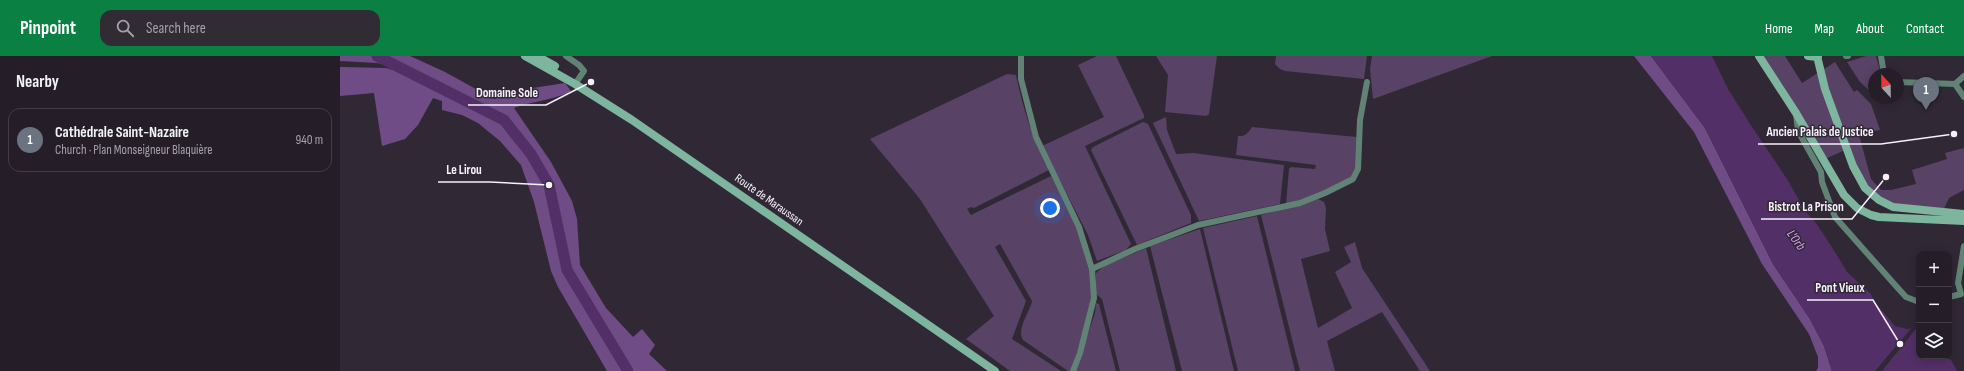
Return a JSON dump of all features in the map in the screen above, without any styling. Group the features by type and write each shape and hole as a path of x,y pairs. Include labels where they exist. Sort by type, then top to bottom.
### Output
{"main road":[{"name":"Route de Maraussan","path":"525,56 577,82"},
{"name":"Route de Maraussan","path":"537,56 932,326 995,371"},
{"path":"1759,56 1796,113 1850,202 1871,215 1879,217 1964,221"},
{"path":"1808,56 1818,57 1825,89 1853,166 1865,188 1879,200 1893,207 1964,214"},
{"name":"Route de Maraussan","path":"932,326 1001,371"}],"street":[{"path":"566,56 579,65 584,71 577,82"},
{"path":"1021,56 1021,79 1036,137 1079,227 1092,270 1094,298 1080,353 1073,371"},
{"path":"1881,56 1883,68"},
{"path":"1904,82 1955,84 1964,76"},
{"path":"1092,270 1135,249 1198,225 1300,203 1325,193 1353,179 1358,169 1360,120 1366,82"},
{"path":"1955,84 1964,97"},
{"path":"1796,113 1798,131 1821,172 1822,182 1835,217 1906,297 1916,301"},
{"path":"1952,296 1963,295 1958,283 1964,246"}],"shaded area":[{"path":"340,56 410,56 445,72 494,99 533,88 565,83 571,91 553,98 514,108 551,162 572,201 577,219 580,265 606,308 633,337 642,329 655,345 649,354 667,371 607,371 558,287 551,271 534,202 521,165 500,141 478,123 462,115 442,110 442,101 433,98 418,125 405,139 382,146 374,93 340,96 340,67 386,68 401,72 501,118 502,115 407,69 377,63 340,61"},
{"path":"1097,56 1116,56 1144,115 1144,118 1085,146 1131,244 1126,250 1097,261 1088,235 1042,146 1104,117 1078,65"},
{"path":"1156,56 1217,56 1209,114 1206,116 1165,112 1168,75"},
{"path":"1276,56 1367,56 1364,79 1285,71 1280,69 1275,64"},
{"path":"1372,56 1492,56 1373,99 1370,69"},
{"path":"1634,56 1651,56 1705,128 1773,264 1810,319 1824,346 1832,371 1816,371 1818,368 1818,357 1809,334 1762,264 1694,132"},
{"path":"1759,56 1785,56 1802,83 1835,62 1854,92 1857,90 1868,101 1868,104 1871,104 1880,130 1861,133 1859,135 1871,179 1881,190 1891,190 1916,184 1912,170 1947,159 1945,153 1964,148 1964,190 1949,198 1942,213 1900,209 1871,193 1847,149 1823,160"},
{"path":"1866,56 1876,56 1879,68 1868,68 1868,89 1860,82 1847,62"},
{"path":"1007,74 1016,75 1029,124 1049,170 974,208 971,207 967,209 971,215 1051,176 1053,179 1075,221 1081,237 1090,269 1092,285 1091,300 1087,318 1071,371 1068,371 1023,340 1021,336 1022,326 1032,301 1000,244 995,247 1026,301 1012,339 1061,371 1010,371 966,339 994,316 920,199 870,139"},
{"path":"1166,117 1167,130 1176,154 1193,153 1284,165 1280,204 1199,221 1153,123"},
{"path":"1143,122 1148,124 1191,215 1191,223 1137,245 1091,150 1093,147"},
{"path":"1252,127 1357,137 1356,175 1321,194 1286,204 1289,169 1291,167 1315,169 1316,165 1236,155 1238,136 1243,136"},
{"path":"1318,199 1324,202 1326,208 1325,229 1330,251 1301,259 1318,328 1352,308 1335,272 1351,262 1344,247 1355,242 1362,268 1430,371 1420,371 1382,312 1327,341 1335,371 1300,371 1261,215"},
{"path":"1257,216 1295,371 1238,371 1203,228"},
{"path":"1200,229 1234,371 1182,371 1150,246"},
{"path":"1146,248 1176,371 1120,371 1102,299 1096,294 1096,273 1104,266"},
{"path":"1096,303 1099,304 1116,371 1075,371 1095,313"}],"water":[{"name":"L'Orb","path":"1651,56 1712,56 1728,89 1787,179 1806,212 1816,223 1847,272 1871,294 1874,301 1895,326 1907,329 1916,328 1916,359 1949,359 1957,371 1832,371 1824,346 1810,319 1773,264 1705,128"}],"pier":[{"path":"1913,326 1916,326 1916,329 1882,371 1875,371"}],"waterway":[{"path":"377,56 504,120 531,154 549,185 567,270 628,371"}],"place":[{"name":"Domaine Sole","path":"591,82"},
{"name":"Cathédrale Saint-Nazaire","path":"1926,110"},
{"name":"Ancien Palais de Justice","path":"1954,134"},
{"name":"Bistrot La Prison","path":"1886,177"},
{"name":"Le Lirou","path":"549,185"},
{"name":"Pont Vieux","path":"1900,344"}]}
